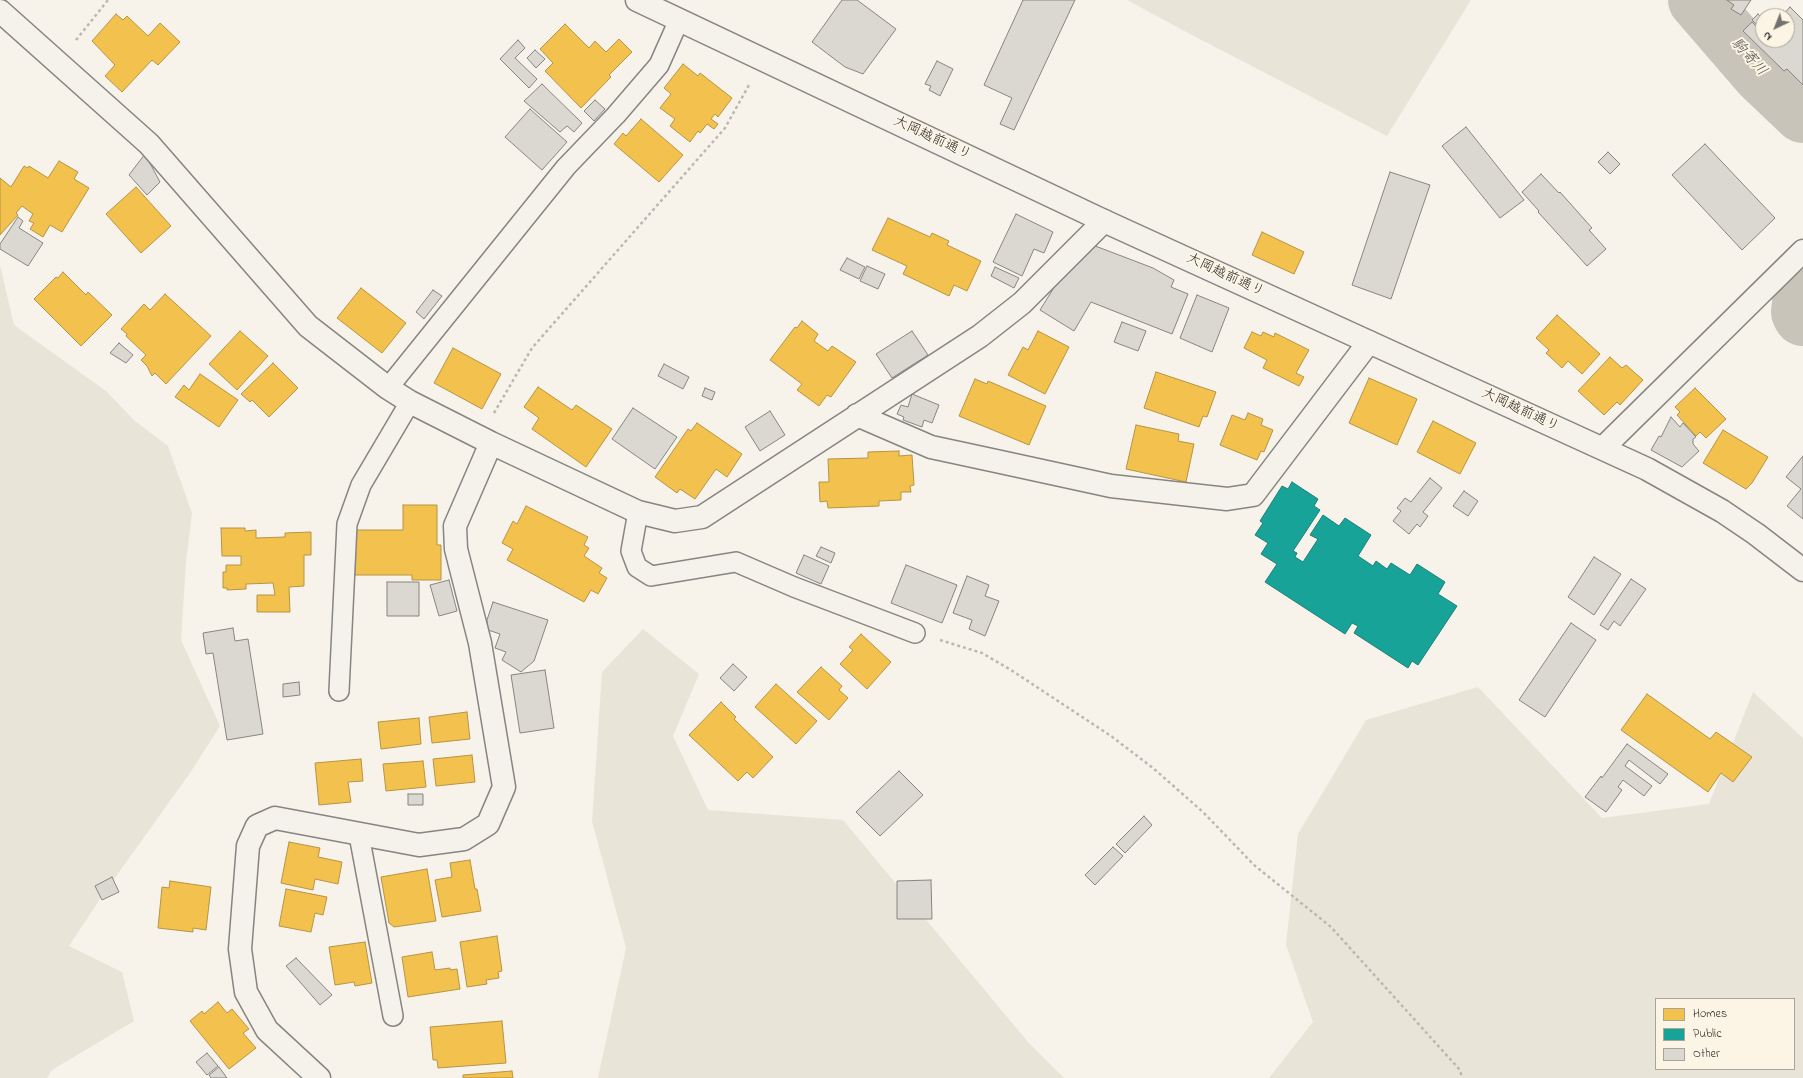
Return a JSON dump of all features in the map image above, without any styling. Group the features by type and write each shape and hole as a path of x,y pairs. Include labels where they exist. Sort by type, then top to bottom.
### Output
{"street":[{"name":"大岡越前通り","path":"637,0 670,11 763,59 1104,221 1603,448 1660,476 1722,511 1756,534 1803,570"},
{"path":"0,11 149,144 308,326 388,388 410,402 485,440 638,512 675,521 702,517 980,336 1022,303 1104,221"},
{"path":"1603,448 1803,251"},
{"path":"857,416 931,446 967,455 1111,486 1227,500 1254,495 1369,342"},
{"path":"319,1078 267,1030 246,992 240,949 248,846 257,826 275,818 359,835 419,845 464,839 488,824 504,787 480,643 456,549 455,526 485,440"}],"lane":[{"path":"388,388 566,167 616,115 659,64 670,11"},
{"path":"339,691 347,524 360,485 410,402"},
{"path":"638,512 631,550 637,566 651,576 736,562 794,587 915,633"},
{"path":"359,835 393,1016"}],"path":[{"path":"59,63 108,0"},
{"path":"485,440 532,348 725,128 763,59"},
{"path":"915,633 982,653 1012,670 1111,736 1153,768 1203,812 1254,864 1331,927 1460,1070 1462,1078"}],"shaded area":[{"path":"1127,0 1471,0 1387,136"},
{"path":"0,265 14,325 106,391 135,421 168,446 192,513 186,562 181,640 220,726 190,773 102,896 69,946 122,972 134,1021 52,1070 47,1078 0,1078"},
{"path":"643,629 699,674 673,736 708,810 843,820 1028,1042 1064,1078 598,1078 626,948 592,821 602,672"},
{"path":"1478,687 1602,818 1709,804 1753,692 1803,738 1803,1078 1269,1078 1313,1022 1286,945 1298,834 1366,720"}],"building: Homes":[{"path":"116,14 123,20 127,16 148,36 160,23 180,42 158,65 152,60 122,92 105,76 115,65 92,41"},
{"path":"565,24 589,48 595,41 606,52 619,39 632,52 609,75 611,77 581,108 545,71 553,63 540,49"},
{"path":"683,64 698,76 700,73 732,98 718,117 715,114 711,119 718,124 714,129 707,124 700,133 698,131 690,142 670,126 675,119 660,108 671,94 664,88"},
{"path":"641,119 683,155 659,182 614,144 623,133 626,136"},
{"path":"59,161 78,172 74,179 89,188 62,232 50,225 43,237 30,229 34,223 29,221 33,214 22,206 16,213 18,215 0,235 0,178 11,187 24,166 28,168 29,166 48,178"},
{"path":"136,187 171,226 141,253 106,214"},
{"path":"888,218 930,237 932,233 949,241 947,245 981,261 967,291 954,285 949,296 903,274 907,266 872,250"},
{"path":"1262,232 1304,252 1294,274 1252,255"},
{"path":"63,272 86,295 88,292 112,315 81,346 34,299"},
{"path":"361,288 406,323 382,353 337,318"},
{"path":"165,294 211,336 166,384 155,373 152,376 147,366 141,360 146,355 126,336 127,334 121,329 144,304 150,310"},
{"path":"1557,315 1600,354 1582,374 1568,361 1562,368 1546,353 1549,350 1536,338"},
{"path":"802,321 818,334 814,341 828,351 832,346 856,362 831,397 827,395 819,406 797,390 802,384 770,360 795,327 797,328"},
{"path":"240,331 268,356 237,390 209,364"},
{"path":"1038,331 1069,347 1045,394 1008,375 1023,347 1028,350"},
{"path":"1252,332 1261,336 1263,332 1274,337 1275,333 1309,350 1296,373 1304,377 1299,386 1263,368 1267,360 1244,348"},
{"path":"453,348 501,374 482,409 434,383"},
{"path":"1610,357 1622,368 1626,365 1643,380 1620,405 1617,402 1604,415 1578,391"},
{"path":"273,363 298,388 269,417 252,400 250,402 241,394"},
{"path":"1156,372 1216,392 1207,417 1203,416 1199,427 1144,408"},
{"path":"200,374 238,400 219,427 175,397 184,385 189,390"},
{"path":"1369,378 1417,399 1397,445 1349,423"},
{"path":"975,379 987,384 988,381 1046,406 1029,445 959,416"},
{"path":"538,387 572,410 576,405 612,429 586,467 532,429 539,418 524,407"},
{"path":"1695,388 1726,419 1706,438 1700,432 1696,436 1677,415 1680,412 1675,407"},
{"path":"1248,413 1263,419 1261,425 1273,430 1264,452 1261,451 1257,460 1220,445 1232,415 1245,420"},
{"path":"1433,421 1476,443 1460,474 1417,452"},
{"path":"697,423 742,454 727,477 716,469 695,499 680,489 677,493 655,477 688,429 691,431"},
{"path":"1136,425 1179,434 1178,441 1194,444 1186,482 1126,469"},
{"path":"1723,430 1768,457 1752,483 1746,489 1703,463"},
{"path":"899,451 899,456 912,455 914,485 910,486 911,492 901,492 901,500 879,501 879,506 828,508 827,501 820,502 819,482 829,482 828,459 868,458 868,452"},
{"path":"403,505 437,505 437,545 441,545 441,580 412,580 412,575 355,575 355,530 403,530"},
{"path":"526,506 588,537 584,545 589,548 584,556 602,568 599,573 607,578 598,594 591,590 584,602 507,560 513,549 502,543 513,521 517,524"},
{"path":"221,528 245,528 245,531 256,530 256,538 285,537 285,533 311,532 311,555 304,555 304,586 289,587 290,612 257,612 257,595 275,595 273,583 246,584 246,589 227,590 227,588 223,588 223,572 226,572 226,565 241,565 241,556 222,556"},
{"path":"861,634 891,662 867,689 840,664 853,650 849,647"},
{"path":"821,667 842,686 839,690 848,698 829,720 797,692"},
{"path":"776,684 817,721 796,744 755,707"},
{"path":"1647,694 1710,739 1716,732 1752,757 1733,782 1721,773 1708,792 1621,730"},
{"path":"721,702 736,717 734,719 773,757 753,778 747,772 738,781 689,735"},
{"path":"467,712 470,739 432,743 429,717"},
{"path":"419,718 421,744 381,749 378,722"},
{"path":"472,755 475,782 436,786 433,759"},
{"path":"361,759 363,781 348,782 351,802 319,805 315,763"},
{"path":"423,761 426,787 386,791 383,764"},
{"path":"289,842 320,848 318,857 342,862 338,884 315,879 313,890 281,883"},
{"path":"470,860 475,889 477,889 481,911 442,917 435,880 452,877 450,863"},
{"path":"427,869 436,921 394,927 389,923 381,877"},
{"path":"170,881 211,887 206,930 193,928 193,932 158,928 162,887 169,888"},
{"path":"286,889 327,897 323,915 315,913 311,932 279,926"},
{"path":"497,936 502,971 498,972 499,978 486,980 487,984 467,987 460,942"},
{"path":"365,942 372,983 355,986 354,982 335,985 329,947"},
{"path":"432,952 435,970 450,968 450,970 457,969 460,989 408,997 402,957"},
{"path":"218,1002 227,1013 232,1009 249,1029 243,1033 256,1048 229,1069 190,1021 202,1011 204,1014"},
{"path":"502,1021 506,1063 438,1068 437,1060 433,1060 430,1027"},
{"path":"512,1071 513,1078 463,1078 463,1075"}],"building: Public":[{"path":"1292,482 1318,499 1314,506 1320,510 1293,551 1297,553 1295,557 1303,562 1318,539 1310,535 1323,515 1339,526 1345,518 1371,535 1358,556 1373,566 1376,561 1387,569 1391,563 1410,575 1417,564 1445,582 1438,594 1457,606 1418,665 1412,661 1408,668 1354,633 1358,626 1352,623 1345,634 1265,582 1277,564 1261,554 1268,543 1255,535 1263,523 1260,521 1282,486 1288,489"}],"building: Other":[{"path":"842,0 857,0 896,29 863,74 845,67 812,42"},
{"path":"1023,0 1075,0 1014,130 1000,124 1012,98 984,85"},
{"path":"1727,0 1751,0 1741,15 1731,9 1734,5"},
{"path":"1795,12 1803,20 1803,85 1787,69 1784,71 1760,48 1795,48"},
{"path":"1752,22 1755,25 1755,43 1743,31"},
{"path":"518,40 525,48 515,58 537,79 529,88 500,59"},
{"path":"535,50 545,59 536,68 527,58"},
{"path":"937,61 953,69 940,96 929,90 931,86 925,84"},
{"path":"542,84 582,123 574,132 567,126 560,132 524,101"},
{"path":"595,100 605,109 594,121 584,111"},
{"path":"530,109 567,142 542,170 505,137"},
{"path":"1466,127 1524,200 1500,218 1442,146"},
{"path":"1705,144 1775,218 1742,250 1672,175"},
{"path":"1608,152 1620,164 1610,174 1598,162"},
{"path":"145,154 160,182 147,195 129,175"},
{"path":"1390,172 1430,185 1391,299 1352,285"},
{"path":"1541,174 1559,193 1560,192 1592,228 1589,230 1606,249 1587,266 1522,192"},
{"path":"1016,214 1053,232 1044,253 1034,249 1022,276 993,262"},
{"path":"18,217 23,221 19,228 43,243 28,266 0,249 0,244"},
{"path":"1090,244 1153,268 1174,280 1171,287 1188,294 1172,334 1091,302 1074,331 1040,310 1058,281"},
{"path":"847,258 865,267 859,279 840,270"},
{"path":"867,266 885,274 878,289 860,281"},
{"path":"995,267 1019,278 1014,288 991,276"},
{"path":"433,290 442,296 424,319 416,312"},
{"path":"1197,295 1229,308 1212,352 1180,338"},
{"path":"1122,322 1146,331 1138,351 1114,342"},
{"path":"912,331 928,355 892,378 876,354"},
{"path":"119,343 133,355 126,363 110,353"},
{"path":"664,364 689,377 683,389 658,376"},
{"path":"705,388 715,392 712,400 702,396"},
{"path":"912,394 939,405 932,423 924,420 922,427 903,420 904,417 897,414 901,405 908,407"},
{"path":"633,408 677,437 655,469 612,439"},
{"path":"770,411 785,435 760,451 745,427"},
{"path":"1671,417 1680,427 1683,423 1696,437 1693,439 1693,444 1699,451 1682,467 1651,450 1659,436 1661,437"},
{"path":"1803,456 1803,519 1787,506 1801,489 1786,477"},
{"path":"1430,478 1442,488 1423,512 1428,516 1420,527 1417,524 1409,534 1393,521 1401,511 1397,508 1405,498 1411,502"},
{"path":"1464,491 1478,501 1468,516 1453,506"},
{"path":"821,547 835,553 831,563 816,556"},
{"path":"804,555 829,566 821,584 796,573"},
{"path":"1594,557 1621,574 1594,615 1568,597"},
{"path":"906,565 957,585 942,623 891,603"},
{"path":"967,576 989,585 985,596 999,601 985,636 969,629 972,620 953,613"},
{"path":"1631,579 1646,589 1620,626 1614,621 1608,630 1600,625"},
{"path":"449,580 457,611 439,616 430,585"},
{"path":"387,582 419,582 419,616 387,616"},
{"path":"493,602 548,620 534,661 521,672 502,660 506,652 495,648 500,634 488,630 487,620"},
{"path":"1571,623 1596,640 1545,717 1519,700"},
{"path":"233,628 235,641 248,639 263,734 227,740 213,653 206,654 203,633"},
{"path":"733,664 747,677 734,691 720,678"},
{"path":"545,670 554,728 520,733 511,675"},
{"path":"299,682 300,695 283,697 283,684"},
{"path":"1627,744 1668,774 1660,784 1629,760 1625,766 1652,786 1644,796 1623,780 1618,787 1622,790 1606,812 1585,797 1601,776 1602,778"},
{"path":"899,771 923,795 880,836 856,812"},
{"path":"408,794 423,794 423,805 408,805"},
{"path":"1144,816 1152,825 1125,853 1116,844"},
{"path":"1113,847 1123,856 1095,885 1085,875"},
{"path":"112,877 119,892 102,900 95,886"},
{"path":"931,880 932,919 897,919 897,881"},
{"path":"296,958 332,995 320,1005 286,966"},
{"path":"207,1053 218,1066 207,1075 196,1062"},
{"path":"219,1067 227,1078 211,1078 209,1075"}],"waterway":[{"name":"駒寄川","path":"1698,0 1761,73 1803,113"},
{"name":"駒寄川","path":"1803,294 1801,312 1803,316"}]}
